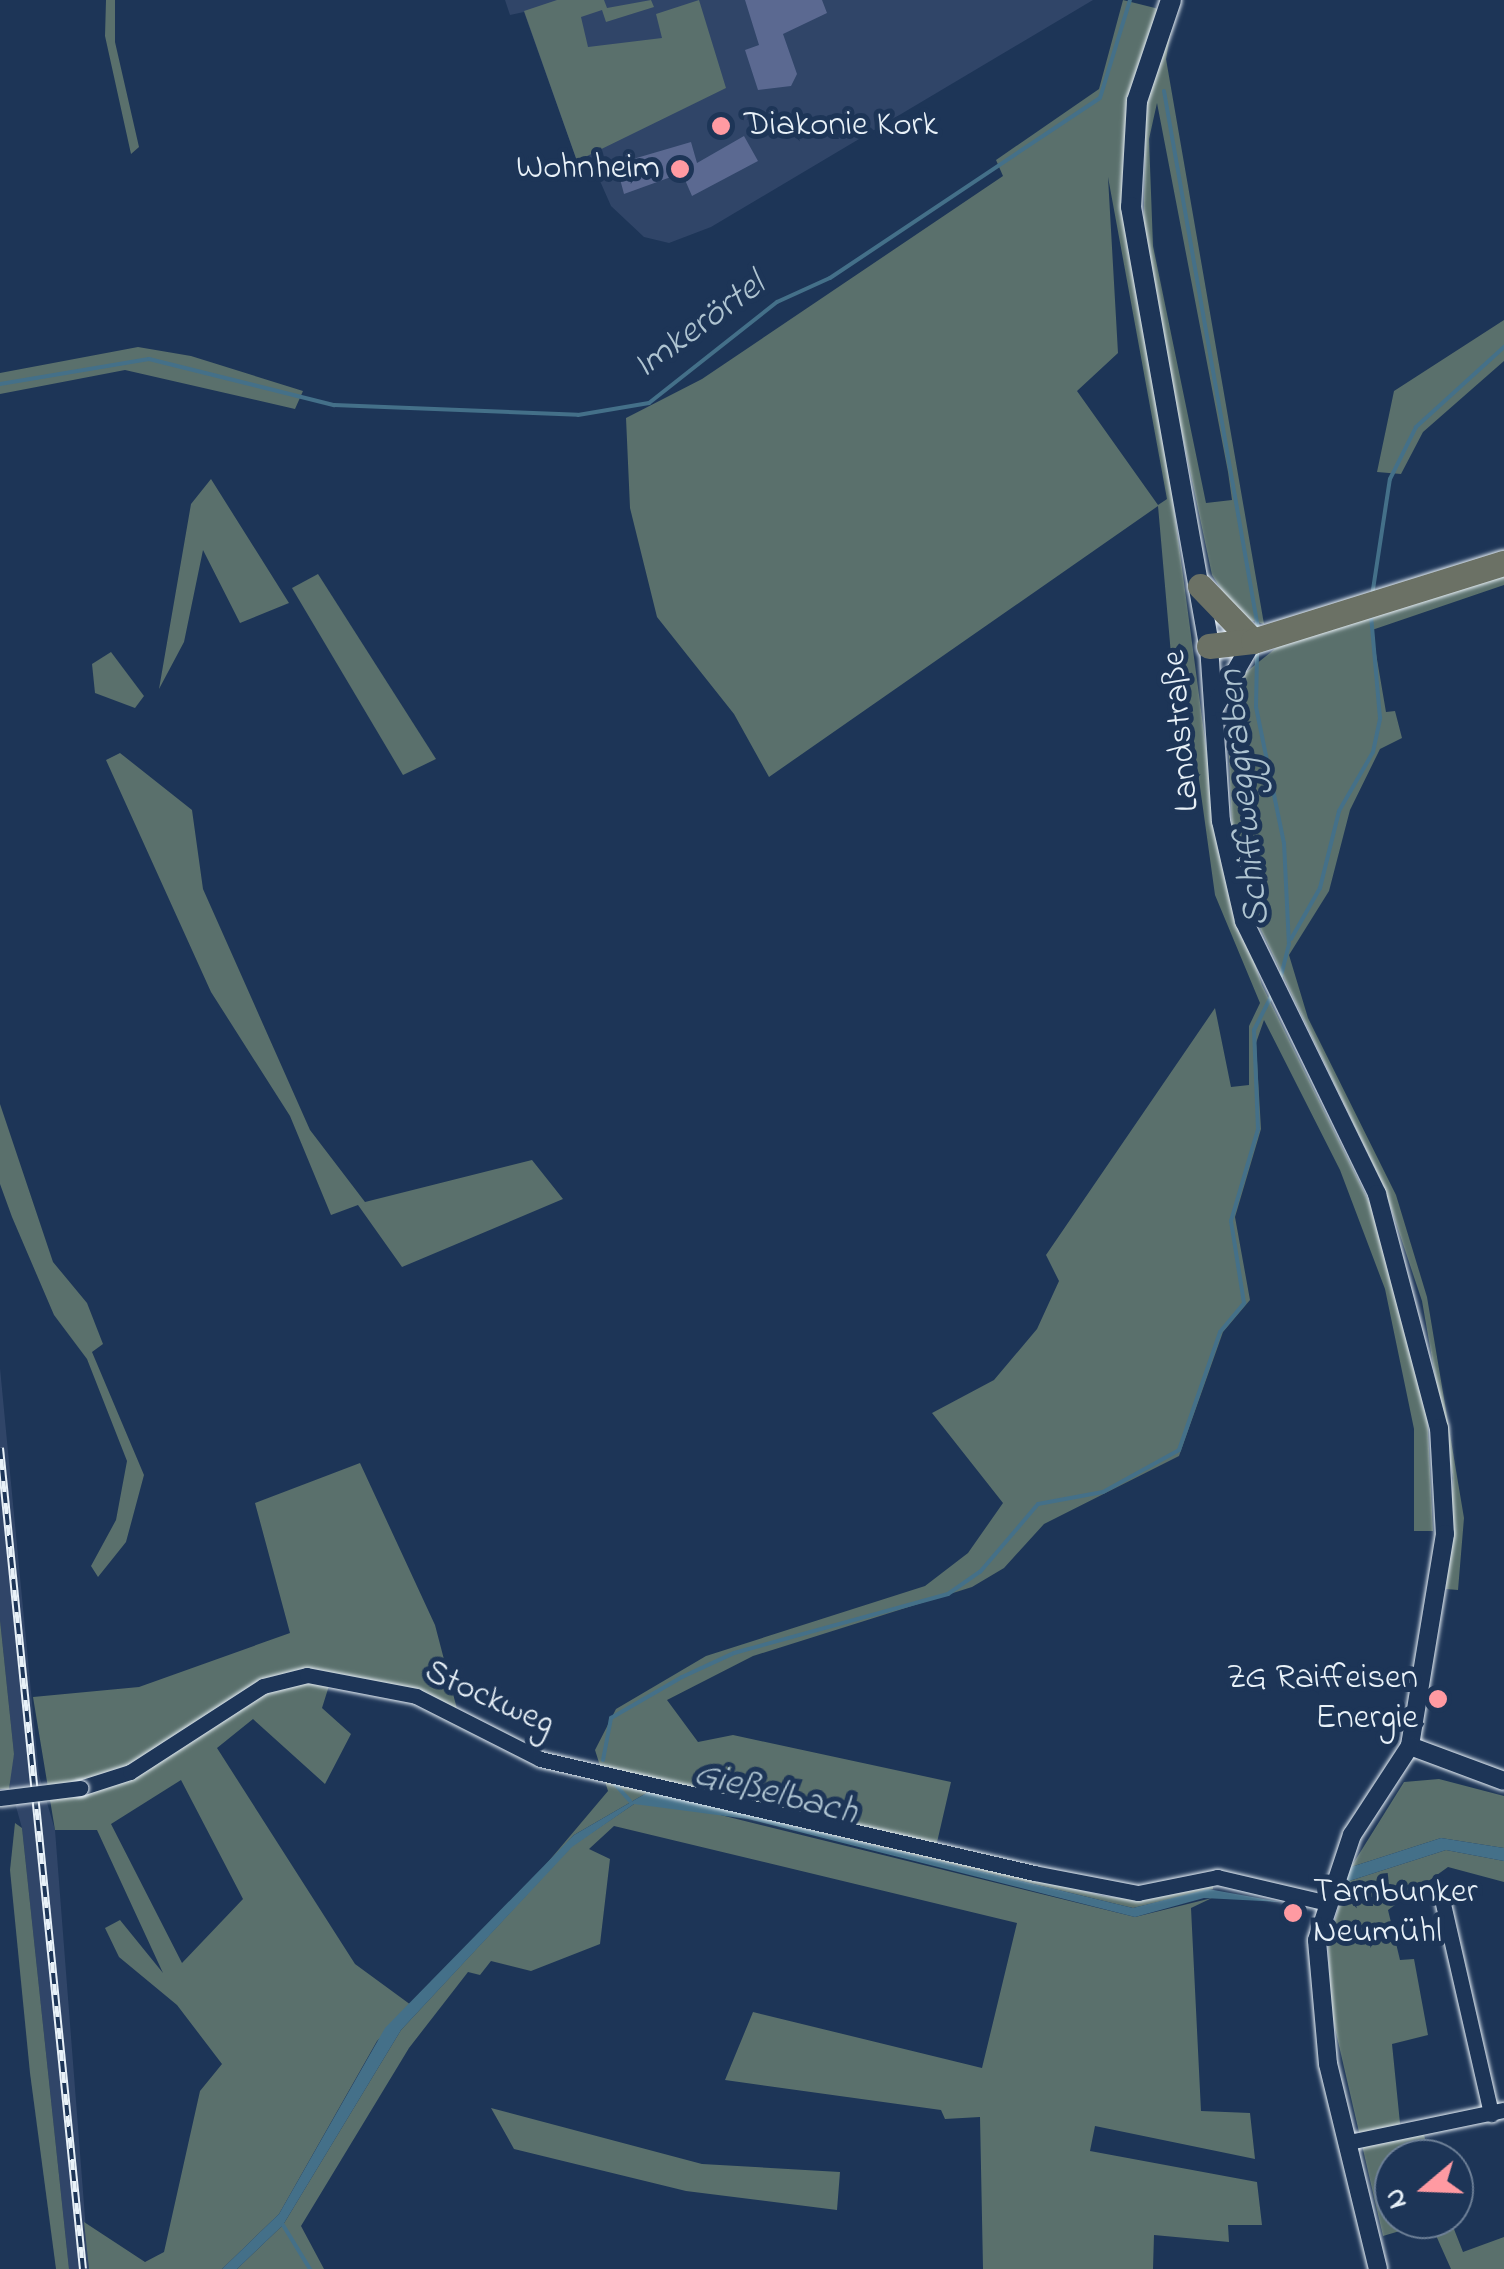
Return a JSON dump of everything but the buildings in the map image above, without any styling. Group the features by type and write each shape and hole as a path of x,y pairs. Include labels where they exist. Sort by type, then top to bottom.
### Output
{"highway":[{"path":"1208,646 1253,642 1504,563"},
{"path":"1200,586 1253,642"}],"main road":[{"name":"Landstraße","path":"1170,0 1138,101 1131,208 1208,646"}],"street":[{"path":"1213,712 1253,642"},
{"name":"Landstraße","path":"1208,646 1226,857 1244,921 1378,1194 1439,1428 1445,1534 1410,1746"},
{"name":"Stockweg","path":"0,1798 80,1788 130,1772 263,1686 307,1675 416,1696 540,1759 1034,1873 1138,1893 1217,1876 1324,1902"},
{"path":"1378,2269 1321,2017 1324,1902 1352,1835 1410,1746 1504,1781"},
{"path":"1349,2142 1497,2112 1441,1895"}],"shaded area":[{"name":"Diakonie Kork","path":"505,0 1093,0 711,227 669,243 644,237 611,206 589,156 577,161 524,12 510,15"},
{"path":"0,1368 39,1775 55,1830 89,2269 69,2269 22,1828 6,1771 14,1754 0,1620"},
{"path":"650,1791 1133,1908 1208,1889 1280,1902 1204,1898 1135,1917 748,1819 634,1804 572,1847 401,2030 283,2225 237,2269 222,2269 279,2214 385,2028 574,1835"},
{"path":"1441,1838 1504,1848 1504,1861 1446,1850 1346,1882 1351,1867"}],"green space":[{"path":"106,0 115,0 115,42 139,147 131,154 105,36"},
{"path":"557,0 604,0 607,8 651,0 654,7 606,22 602,10 581,17 588,47 662,38 656,14 699,0 726,88 577,161 524,11"},
{"path":"1123,0 1159,9 1125,141 1222,867 1262,985 1383,1230 1427,1408 1433,1531 1414,1531 1414,1429 1385,1289 1340,1170 1264,1020 1256,1043 1261,1129 1235,1217 1250,1300 1223,1332 1179,1456 1044,1524 1004,1568 972,1587 753,1656 667,1700 698,1742 733,1735 951,1782 935,1851 1103,1896 1140,1900 1213,1884 1213,1889 1133,1908 650,1791 574,1835 532,1881 608,1791 595,1750 616,1709 706,1656 925,1586 968,1553 1003,1503 932,1413 994,1380 1037,1329 1059,1281 1046,1255 1215,1008 1231,1087 1249,1085 1249,1026 1260,1003 1215,895 1191,722 1172,666 1158,506 769,777 734,714 657,617 630,508 626,418 702,379 1003,176 996,160 1099,89","holes":["1108,177 1167,499 1158,505 1077,391 1118,353"]},
{"path":"1174,14 1166,59 1264,624 1239,617 1212,575 1143,249 1146,107","holes":["1157,103 1232,500 1206,503 1153,246 1149,139"]},
{"path":"1504,320 1504,361 1423,432 1401,474 1377,472 1394,391"},
{"path":"138,347 191,356 303,391 295,409 125,370 0,394 0,373"},
{"path":"211,479 289,603 240,623 203,550 184,642 159,689 191,504"},
{"path":"1504,571 1504,585 1372,630 1386,712 1395,711 1402,738 1380,749 1350,810 1329,891 1289,955 1308,1018 1396,1195 1427,1297 1464,1518 1458,1590 1446,1589 1453,1478 1422,1301 1384,1187 1249,905 1232,828 1228,735 1240,677 1281,644"},
{"path":"318,574 436,759 403,775 292,588"},
{"path":"111,652 144,696 135,708 95,693 92,664"},
{"path":"120,753 192,810 203,889 310,1130 365,1202 532,1160 563,1199 402,1267 358,1205 331,1215 290,1116 211,992 106,760"},
{"path":"0,1104 53,1262 87,1303 103,1344 92,1352 144,1475 126,1542 98,1577 91,1566 116,1520 127,1461 87,1359 54,1315 0,1184"},
{"path":"360,1463 435,1625 457,1709 333,1673 322,1708 351,1734 325,1784 253,1719 217,1748 355,1964 411,2005 377,2041 279,2214 222,2269 89,2269 84,2222 145,2262 164,2252 200,2091 222,2064 177,2005 119,1957 105,1928 120,1920 163,1973 97,1830 55,1830 33,1697 139,1687 290,1633 255,1503","holes":["181,1780 243,1899 182,1963 111,1824"]},
{"path":"0,1620 14,1754 9,1789 0,1789"},
{"path":"1439,1779 1504,1796 1504,1848 1441,1838 1351,1867 1404,1782"},
{"path":"668,1802 1135,1917 1212,1898 1191,1908 1201,2111 1250,2113 1255,2159 1095,2126 1090,2151 1257,2182 1262,2225 1228,2225 1229,2242 1154,2235 1153,2269 983,2269 980,2117 945,2119 941,2110 725,2080 753,2012 982,2068 1017,1923 614,1826 589,1849 610,1859 600,1944 531,1971 491,1961 480,1975 468,1972 409,2048 301,2226 324,2269 237,2269 283,2225 401,2030 572,1846 634,1804"},
{"path":"15,1823 22,1828 69,2269 56,2269 30,2073 10,1870"},
{"path":"1446,1850 1504,1861 1504,1882 1448,1867 1388,1910 1400,1960 1414,1959 1428,2035 1392,2044 1401,2133 1423,2129 1425,2139 1374,2139 1374,2197 1331,2011 1328,1943 1346,1882"},
{"path":"491,2108 702,2164 840,2172 837,2210 686,2191 514,2149"},
{"path":"1504,2237 1504,2269 1451,2269 1438,2239 1458,2239 1463,2252"}],"waterway":[{"name":"Imkerörtel","path":"0,384 149,359 334,405 578,415 649,403 777,302 830,278 1100,98 1130,0"},
{"name":"Schiffweggraben","path":"1164,91 1258,628"},
{"path":"1372,596 1390,479 1416,427 1504,347"},
{"path":"1291,939 1320,888 1339,811 1373,752 1380,718 1371,615"},
{"name":"Schiffweggraben","path":"1257,652 1256,707 1284,843 1289,944 1280,979"},
{"name":"Schiffweggraben","path":"603,1760 611,1718 682,1677 734,1653 948,1594 980,1572 1038,1504 1103,1492 1179,1450 1220,1332 1244,1303 1231,1221 1258,1129 1254,1030 1271,996"},
{"path":"614,1783 630,1801"},
{"path":"283,2225 310,2269"}],"railway":[{"path":"0,1448 83,2269"}],"place":[{"name":"Diakonie Kork","path":"721,126"},
{"name":"Wohnheim","path":"680,169"},
{"name":"ZG Raiffeisen Energie","path":"1438,1699"},
{"name":"Tarnbunker Neumühl","path":"1293,1913"}],"water label":[{"name":"Gießelbach","path":"775,1795"}]}
